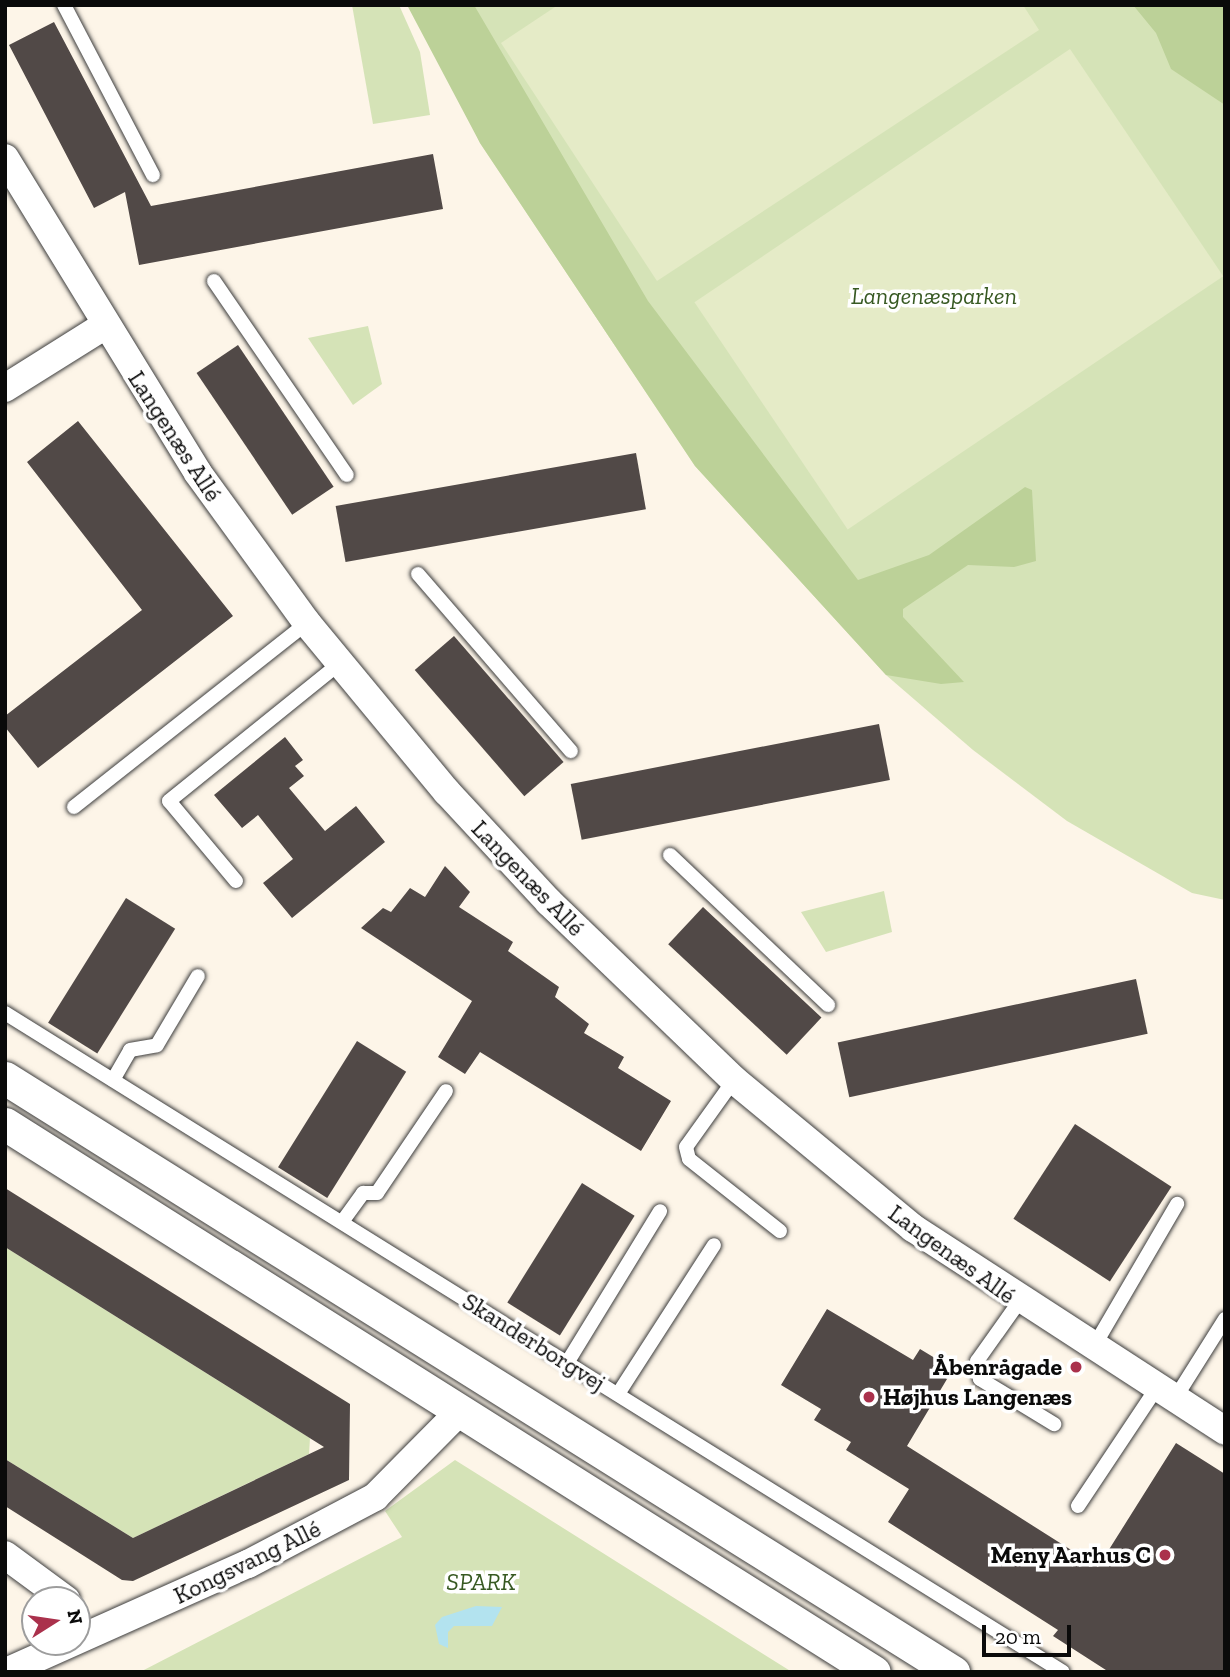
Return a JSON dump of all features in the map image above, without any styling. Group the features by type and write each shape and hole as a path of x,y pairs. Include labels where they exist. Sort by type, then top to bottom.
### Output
{"street":[{"name":"Langenæs Allé","path":"5,158 104,326 198,473 307,623 447,792 549,902 734,1080 913,1228 1019,1302 1225,1432"},
{"path":"5,388 104,326"},
{"path":"5,1078 953,1672"},
{"path":"5,1124 874,1672"},
{"name":"Kongsvang Allé","path":"91,1624 375,1497 460,1411"},
{"path":"5,1555 47,1586"},
{"name":"Kongsvang Allé","path":"6,1672 33,1656"}],"lane":[{"path":"64,5 153,175"},
{"path":"214,281 347,475"},
{"path":"418,574 571,751"},
{"path":"74,807 307,623"},
{"path":"236,881 169,801 341,663"},
{"path":"670,855 828,1005"},
{"path":"113,1080 130,1050 157,1045 198,976"},
{"name":"Skanderborgvej","path":"5,1013 1063,1672"},
{"path":"734,1080 686,1147 689,1159 780,1231"},
{"path":"341,1222 363,1192 377,1193 446,1090"},
{"path":"1092,1348 1177,1204"},
{"path":"568,1363 660,1211"},
{"path":"618,1394 714,1245"},
{"path":"1019,1302 977,1362 980,1379 1054,1424"},
{"path":"1078,1506 1225,1319"}],"green space":[{"path":"352,5 399,5 420,52 430,115 373,124"},
{"path":"407,5 474,5 648,301 858,580 929,555 1025,487 1032,490 1036,561 1014,567 968,565 903,609 903,617 964,682 941,684 886,675 695,466 480,143"},
{"name":"Langenæsparken","path":"418,5 1225,5 1225,900 1192,893 1067,821 973,750 886,675 695,466 480,143"},
{"path":"558,5 1023,5 1039,30 657,281 501,43"},
{"path":"1133,5 1225,5 1225,105 1171,69 1156,33"},
{"path":"1070,49 1223,276 848,529 694,302"},
{"path":"368,326 382,384 353,405 308,338"},
{"path":"884,891 892,932 826,952 801,912"},
{"path":"5,1247 310,1438 309,1454 133,1538 5,1459"},
{"name":"SPARK","path":"455,1460 792,1672 140,1672 402,1537 385,1511"}],"water":[{"path":"476,1606 502,1607 492,1626 454,1626 448,1632 448,1648 439,1644 435,1625 442,1617"}],"building":[{"path":"54,22 151,206 433,154 443,209 139,265 125,192 94,208 9,45"},
{"path":"238,345 334,487 292,515 197,373"},
{"path":"78,421 233,616 38,768 5,727 5,716 142,610 27,462"},
{"path":"636,453 646,509 346,562 336,506"},
{"path":"454,636 564,762 524,796 415,670"},
{"path":"879,724 890,780 582,840 571,784"},
{"path":"285,737 303,760 295,766 304,776 289,788 325,831 356,806 385,842 292,918 263,883 293,859 258,815 242,828 214,795"},
{"path":"445,866 470,892 459,907 513,942 508,951 559,987 555,997 589,1024 584,1033 624,1057 618,1068 671,1101 641,1151 480,1052 465,1074 438,1057 472,1001 361,928 383,908 391,912 410,888 425,897"},
{"path":"126,898 175,929 97,1053 48,1023"},
{"path":"703,907 821,1017 787,1055 668,944"},
{"path":"1136,979 1148,1034 849,1097 838,1042"},
{"path":"357,1041 406,1072 327,1198 278,1167"},
{"path":"1075,1124 1171,1187 1110,1281 1013,1219"},
{"path":"582,1183 635,1216 560,1335 507,1303"},
{"path":"5,1188 350,1404 349,1480 133,1581 122,1580 5,1506 5,1459 133,1538 324,1447 5,1247"},
{"path":"827,1309 913,1360 920,1349 953,1369 907,1446 1098,1567 1176,1443 1225,1474 1225,1672 1109,1672 1053,1636 1058,1630 888,1522 909,1489 846,1450 851,1442 814,1420 821,1409 781,1385"}],"place":[{"name":"Åbenrågade","path":"1076,1367"},
{"name":"Højhus Langenæs","path":"869,1397"},
{"name":"Meny Aarhus C","path":"1165,1555"}]}
